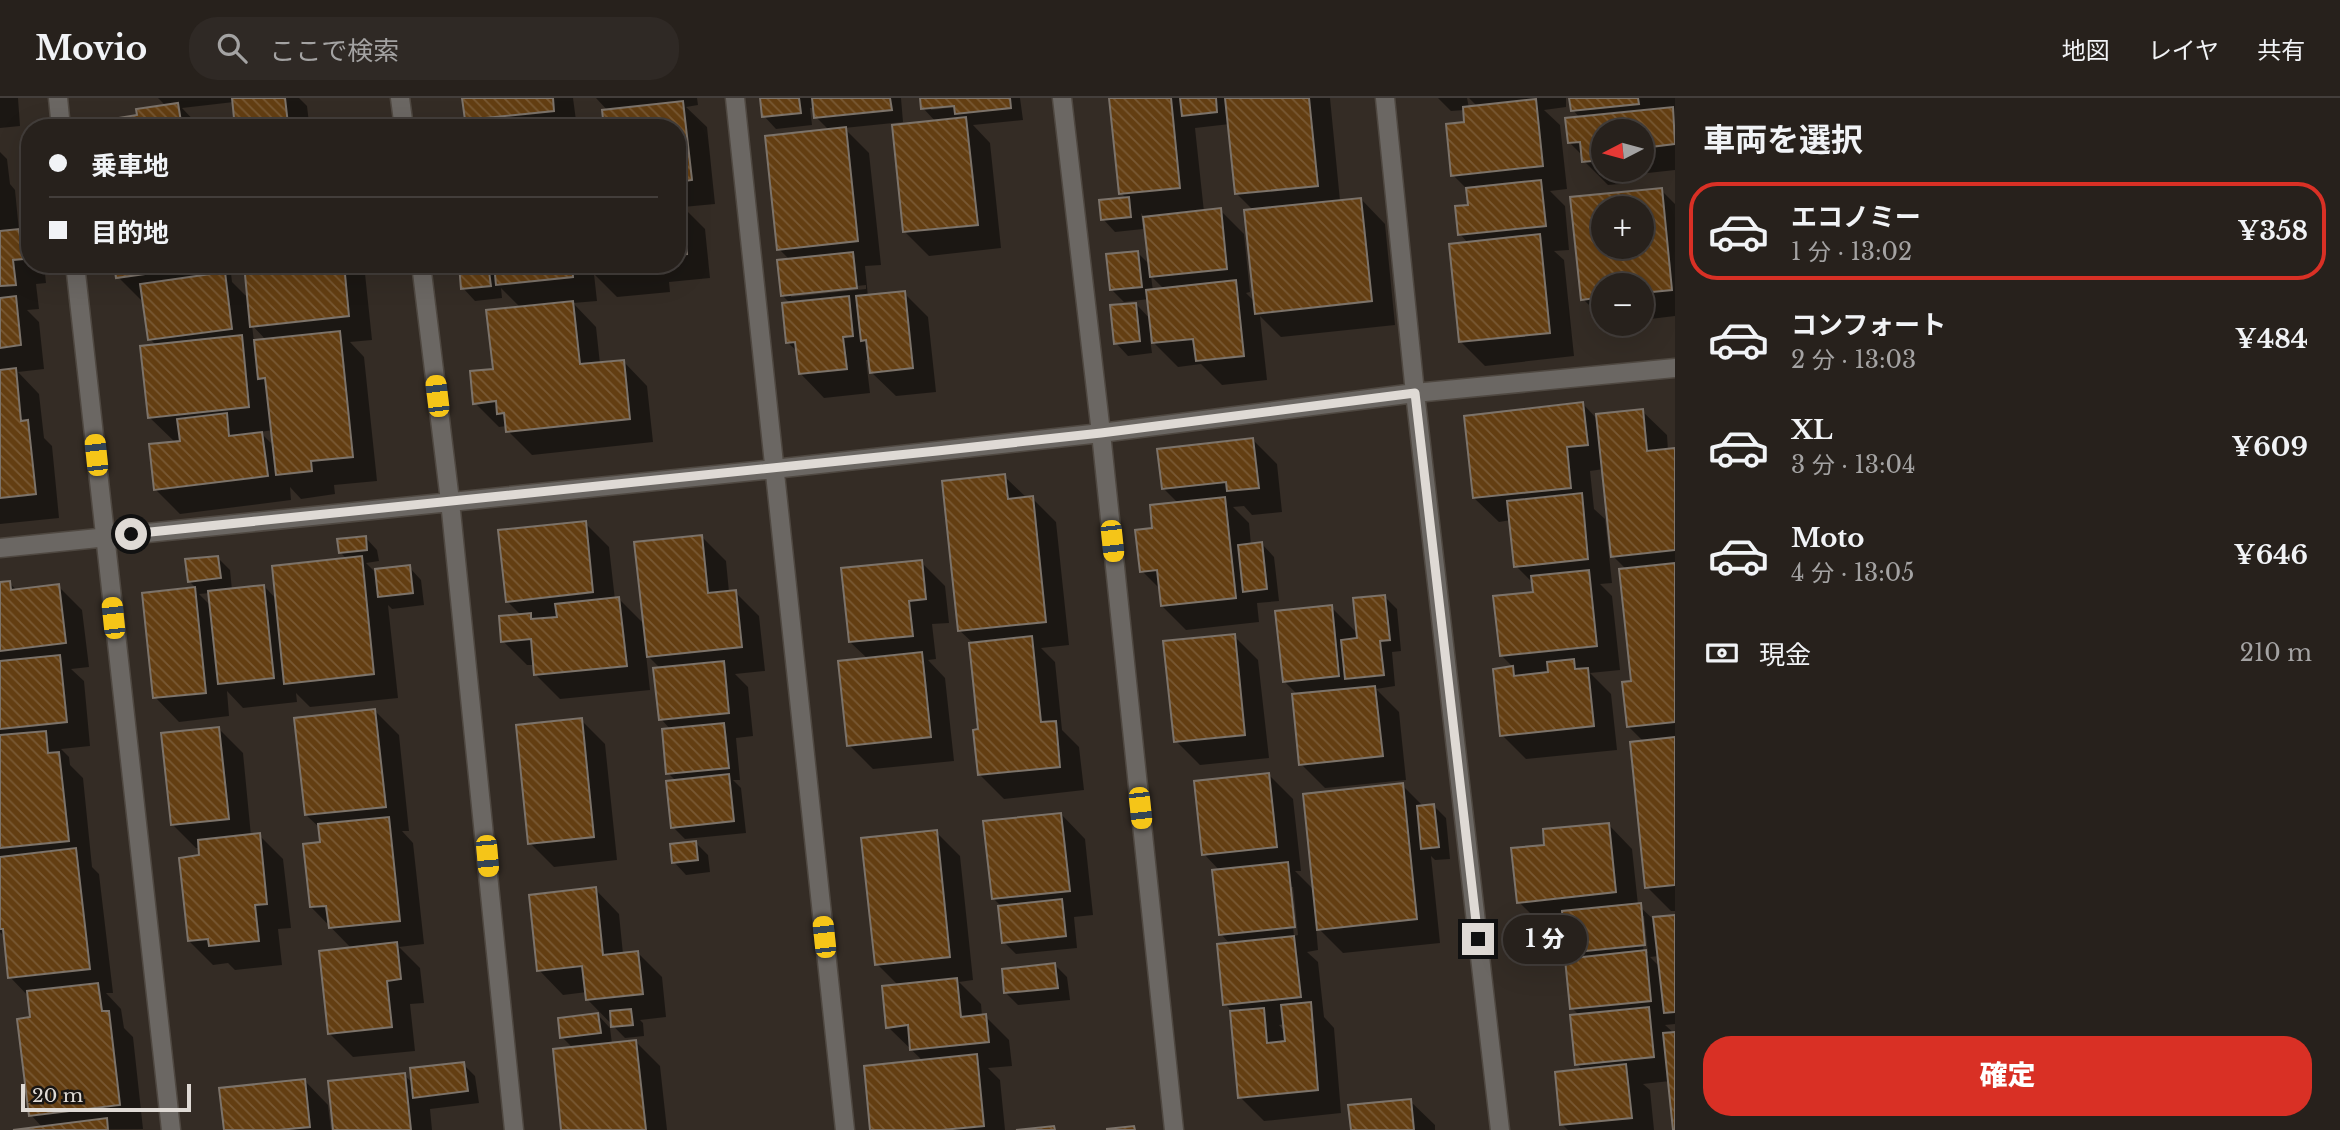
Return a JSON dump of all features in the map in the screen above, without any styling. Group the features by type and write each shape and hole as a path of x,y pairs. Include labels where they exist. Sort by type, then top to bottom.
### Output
{"street":[{"path":"58,98 60,119"},
{"path":"400,98 403,119"},
{"path":"735,98 845,1130"},
{"path":"1062,98 1101,433 1174,1130"},
{"path":"1385,98 1415,393 1500,1130"},
{"path":"76,273 171,1130"},
{"path":"422,273 450,501 514,1130"},
{"path":"0,548 774,469 1101,433 1415,393 1675,368"}],"building":[{"path":"232,98 285,98 287,119 234,119"},
{"path":"462,98 553,98 554,111 465,119"},
{"path":"760,98 799,98 801,113 762,117"},
{"path":"812,98 890,98 892,110 814,118"},
{"path":"920,98 1010,98 1011,108 955,114 954,106 921,109"},
{"path":"1109,98 1171,98 1180,188 1119,194"},
{"path":"1180,98 1216,98 1217,112 1182,116"},
{"path":"1225,98 1309,98 1318,186 1235,194"},
{"path":"1569,98 1638,98 1639,104 1571,111"},
{"path":"1536,99 1543,166 1451,176 1446,124 1464,122 1463,107"},
{"path":"683,101 685,119 603,119 602,110"},
{"path":"178,103 181,119 112,119 137,115 136,109"},
{"path":"1673,107 1675,144 1654,147 1654,119 1591,119 1591,161 1582,162 1580,142 1568,143 1565,118"},
{"path":"966,117 978,225 903,232 892,125"},
{"path":"686,127 692,180 686,181"},
{"path":"846,127 858,241 777,250 765,136"},
{"path":"1541,180 1546,226 1458,235 1455,206 1468,205 1466,188"},
{"path":"1662,188 1672,290 1654,292 1654,273 1591,273 1591,299 1581,300 1570,197"},
{"path":"1129,197 1131,217 1101,220 1099,200"},
{"path":"1361,198 1372,301 1255,314 1244,210"},
{"path":"1221,208 1227,269 1150,277 1143,217"},
{"path":"19,229 21,259 13,260 16,285 0,286 0,231"},
{"path":"1540,234 1550,333 1459,342 1449,244"},
{"path":"1138,251 1142,287 1110,290 1106,254"},
{"path":"853,252 857,288 781,296 777,260"},
{"path":"115,273 152,273 116,278"},
{"path":"225,273 232,329 148,340 140,284"},
{"path":"245,273 345,273 349,316 250,327"},
{"path":"460,273 489,273 491,286 461,289"},
{"path":"495,273 573,273 573,277 496,285"},
{"path":"1236,280 1244,356 1196,361 1193,339 1152,343 1146,290"},
{"path":"905,291 913,368 870,373 866,340 861,341 856,296"},
{"path":"16,296 21,345 0,348 0,298"},
{"path":"849,296 853,336 843,337 847,369 799,374 795,342 786,343 782,303"},
{"path":"573,301 580,364 624,360 630,419 506,432 504,413 497,414 496,401 473,404 470,371 493,369 486,310"},
{"path":"1136,303 1140,341 1114,344 1110,305"},
{"path":"340,331 353,457 311,461 312,471 276,475 265,378 258,379 254,340"},
{"path":"242,335 249,407 148,418 140,346"},
{"path":"16,368 21,421 28,420 36,494 0,498 0,370"},
{"path":"1583,402 1588,445 1567,447 1571,488 1473,498 1464,416"},
{"path":"1643,409 1647,451 1675,448 1675,550 1611,557 1596,414"},
{"path":"227,413 229,436 262,432 268,476 154,490 149,444 180,441 177,419"},
{"path":"1253,438 1259,488 1227,491 1226,482 1162,489 1157,449"},
{"path":"1005,474 1008,499 1033,496 1046,622 958,631 942,481"},
{"path":"1582,493 1588,559 1514,567 1507,501"},
{"path":"1225,497 1236,598 1161,606 1157,570 1140,572 1135,530 1152,528 1150,505"},
{"path":"586,521 593,592 506,602 498,530"},
{"path":"702,535 708,593 736,590 742,647 647,657 634,542"},
{"path":"366,536 367,550 339,553 337,539"},
{"path":"1262,542 1267,589 1243,592 1238,545"},
{"path":"218,556 221,578 188,582 185,559"},
{"path":"362,556 374,674 284,684 272,566"},
{"path":"922,560 926,599 909,601 913,636 849,642 841,568"},
{"path":"1675,563 1675,722 1627,727 1622,682 1631,681 1619,569"},
{"path":"410,565 413,593 378,597 375,569"},
{"path":"1589,570 1597,646 1500,656 1493,596 1533,592 1531,576"},
{"path":"10,581 11,590 59,584 66,643 0,651 0,582"},
{"path":"264,585 274,678 218,684 208,591"},
{"path":"195,587 206,693 153,698 142,593"},
{"path":"1385,595 1390,640 1380,641 1384,675 1345,679 1341,640 1357,638 1353,598"},
{"path":"619,597 627,666 534,675 531,639 501,642 499,616 531,613 531,619 557,617 555,604"},
{"path":"1332,605 1339,676 1283,682 1275,611"},
{"path":"1235,634 1245,735 1174,742 1163,641"},
{"path":"1032,636 1041,722 1056,721 1060,767 978,775 973,730 978,729 969,643"},
{"path":"922,652 931,737 847,746 838,661"},
{"path":"60,655 67,722 0,729 0,661"},
{"path":"1574,659 1575,669 1588,668 1594,726 1500,736 1493,669 1513,666 1514,676 1548,672 1547,662"},
{"path":"724,661 729,713 659,720 653,668"},
{"path":"1375,686 1383,756 1299,765 1292,694"},
{"path":"375,709 386,807 305,815 294,718"},
{"path":"582,718 594,837 528,844 516,725"},
{"path":"724,723 729,768 666,774 662,729"},
{"path":"219,727 229,819 171,825 161,733"},
{"path":"46,731 48,753 59,752 69,841 0,848 0,735"},
{"path":"1675,737 1675,885 1645,888 1630,742"},
{"path":"1269,773 1277,847 1202,855 1194,781"},
{"path":"729,774 734,821 671,828 666,781"},
{"path":"1403,783 1417,919 1317,930 1303,794"},
{"path":"1434,804 1439,847 1421,849 1417,806"},
{"path":"1061,813 1070,891 992,899 983,821"},
{"path":"389,817 400,921 329,928 326,906 310,907 303,844 320,842 318,824"},
{"path":"1609,823 1616,892 1517,903 1511,848 1544,845 1543,829"},
{"path":"937,830 950,957 875,965 861,838"},
{"path":"260,833 267,904 255,905 259,941 209,946 208,939 188,941 179,858 199,855 198,840"},
{"path":"696,841 698,860 672,863 670,844"},
{"path":"76,848 90,969 8,978 3,929 0,929 0,857"},
{"path":"1288,862 1295,927 1219,935 1212,870"},
{"path":"596,887 603,955 638,951 643,994 586,1000 582,966 537,971 529,895"},
{"path":"1062,899 1066,936 1002,943 998,906"},
{"path":"1641,903 1645,945 1566,953 1562,911"},
{"path":"1675,915 1675,1012 1664,1013 1653,917"},
{"path":"1294,936 1301,997 1223,1005 1217,944"},
{"path":"397,942 401,979 387,981 392,1027 328,1034 319,951"},
{"path":"1646,950 1651,1001 1570,1009 1565,959"},
{"path":"1055,963 1058,988 1004,993 1002,969"},
{"path":"957,978 961,1017 986,1014 989,1042 910,1050 908,1025 886,1028 882,986"},
{"path":"98,983 102,1011 109,1011 120,1105 29,1116 17,1019 30,1017 27,991"},
{"path":"1311,1002 1318,1090 1238,1098 1230,1011 1264,1008 1267,1043 1285,1041 1281,1005"},
{"path":"1649,1007 1654,1057 1575,1065 1570,1015"},
{"path":"631,1009 633,1025 611,1027 610,1011"},
{"path":"598,1013 601,1033 560,1038 558,1018"},
{"path":"1675,1032 1675,1130 1673,1130 1663,1033"},
{"path":"636,1040 646,1130 561,1130 553,1049"},
{"path":"977,1054 984,1126 942,1130 870,1130 864,1066"},
{"path":"464,1062 468,1091 413,1098 410,1068"},
{"path":"1626,1064 1632,1118 1560,1125 1555,1072"},
{"path":"405,1073 411,1130 333,1130 328,1081"},
{"path":"305,1079 310,1127 224,1130 219,1088"},
{"path":"1411,1099 1414,1130 1351,1130 1348,1105"},
{"path":"107,1118 108,1130 13,1130"},
{"path":"1054,1126 1055,1130 1016,1130"},
{"path":"1134,1126 1135,1130 1107,1130 1107,1129"}],"route":[{"path":"131,534 774,469 1101,433 1415,393 1478,939"}]}
